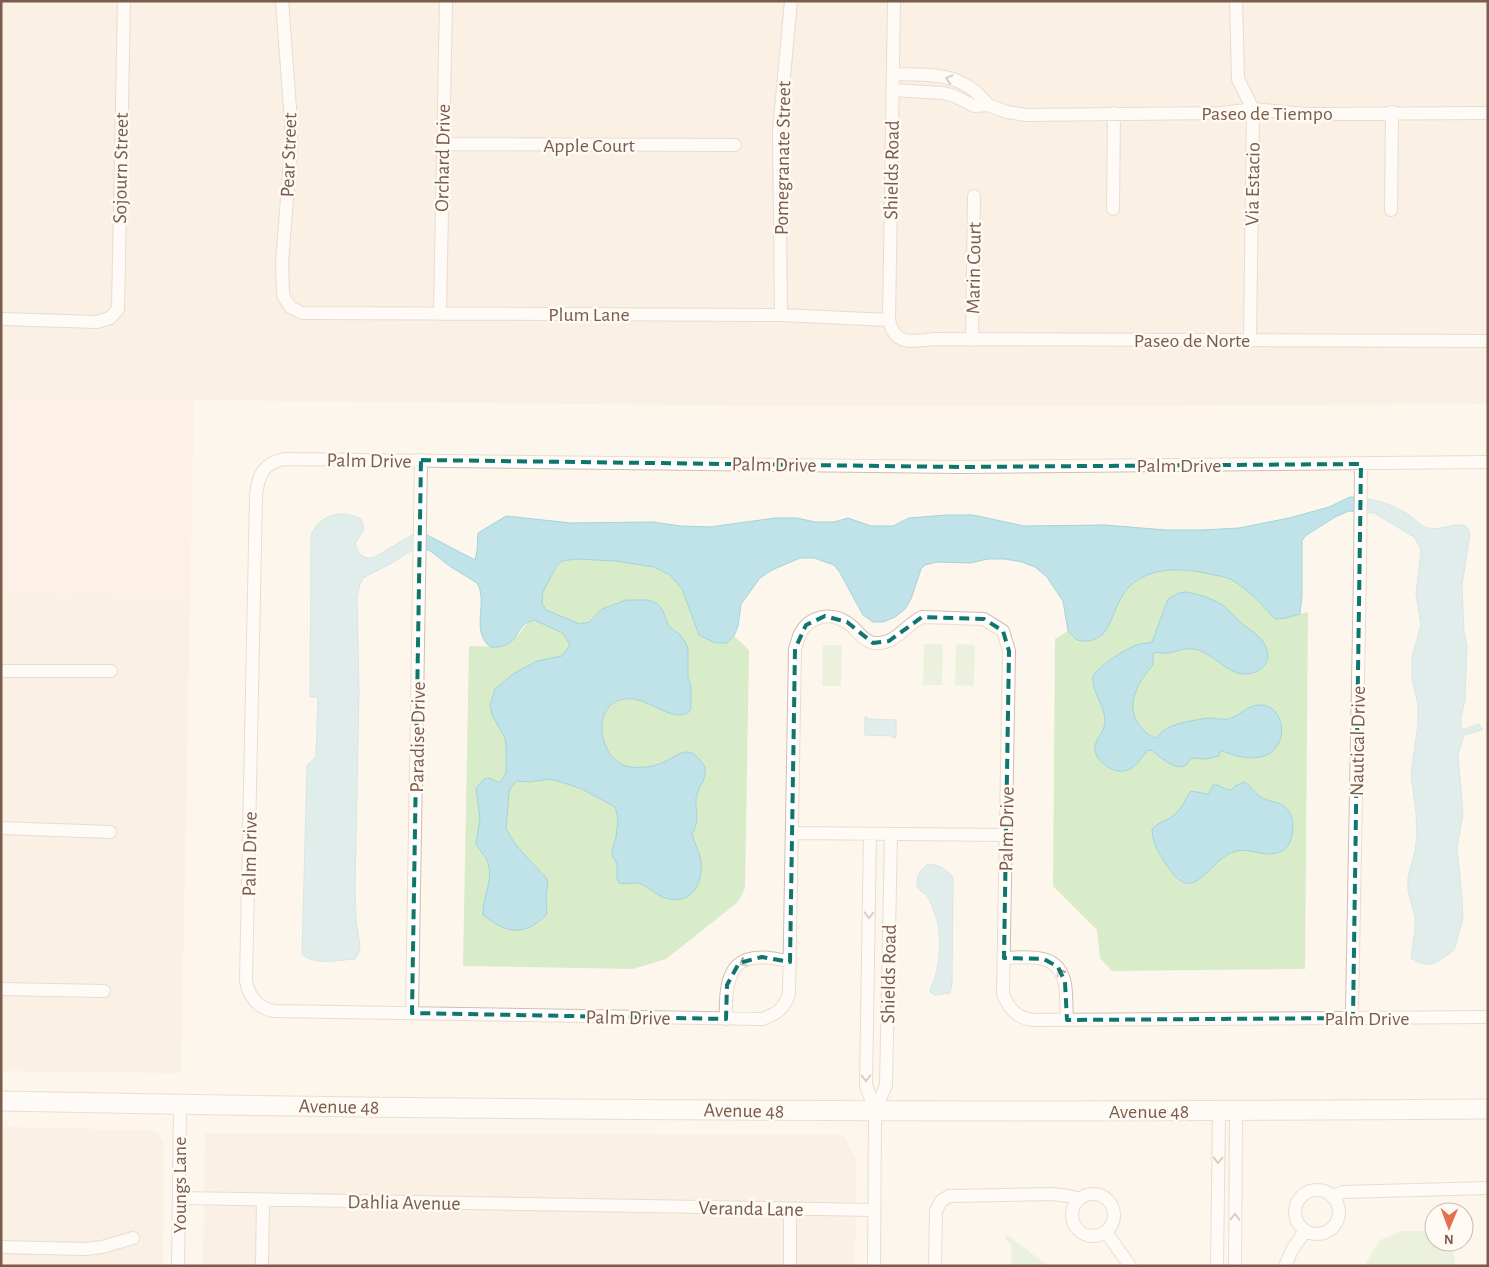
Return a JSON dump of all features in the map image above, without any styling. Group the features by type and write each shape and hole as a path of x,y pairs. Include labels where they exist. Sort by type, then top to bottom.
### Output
{"main road":[{"name":"Avenue 48","path":"1,1101 180,1105 875,1111 1488,1109"}],"street":[{"name":"Sojourn Street","path":"1,319 97,322 110,318 118,309 124,1"},
{"name":"Pear Street","path":"282,1 291,122 291,148 282,279 283,295 290,307"},
{"name":"Orchard Drive","path":"440,314 446,1"},
{"name":"Pomegranate Street","path":"781,315 779,130 791,1"},
{"name":"Shields Road","path":"894,1 889,320 891,330 897,336"},
{"name":"Via Estacio","path":"1236,1 1238,79 1253,109 1250,341"},
{"name":"Paseo de Tiempo","path":"893,74 936,75 951,78 966,84 980,94 988,105"},
{"name":"Paseo de Tiempo","path":"892,90 943,93 974,106 988,105 1007,112 1026,115 1222,113 1253,109 1304,114 1488,112"},
{"path":"1391,210 1392,112"},
{"path":"1113,210 1114,113"},
{"name":"Apple Court","path":"442,144 735,145"},
{"name":"Marin Court","path":"972,340 974,196"},
{"name":"Plum Lane","path":"290,307 302,313 781,315 889,320"},
{"name":"Paseo de Norte","path":"897,336 904,340 913,341 935,339 1488,341"},
{"name":"Palm Drive","path":"1488,462 959,466 277,460 263,469 257,485 246,980 251,996 265,1009 274,1011 762,1020 779,1012 786,1004 790,994 796,648 800,634 806,625 815,619 825,616 847,622 866,641 881,643 899,636 922,617 984,619 1003,631 1009,650 1004,994 1010,1008 1018,1015 1026,1019 1067,1020 1488,1017"},
{"name":"Paradise Drive","path":"412,1013 421,460"},
{"name":"Nautical Drive","path":"1353,1018 1361,464"},
{"path":"1,671 111,671"},
{"path":"1,828 110,832"},
{"path":"792,833 1007,835"},
{"name":"Shields Road","path":"870,834 866,1085 875,1111 874,1266"},
{"name":"Shields Road","path":"875,1111 886,1085 891,834"},
{"path":"726,1019 727,984 734,969 753,957 777,958 790,962"},
{"path":"1004,958 1044,959 1058,967 1065,982 1067,1020"},
{"path":"1,989 104,991"},
{"name":"Youngs Lane","path":"178,1266 180,1105"},
{"path":"1217,1266 1228,1111"},
{"path":"1228,1111 1234,1266"},
{"path":"1332,1197 1343,1192 1488,1188"},
{"path":"1312,1191 1326,1192 1332,1197 1338,1209 1336,1223 1326,1232 1319,1234 1305,1231 1296,1220 1296,1205 1300,1199 1312,1191"},
{"path":"935,1266 936,1211 941,1201 949,1196 1052,1194 1079,1199"},
{"path":"1098,1195 1109,1202 1114,1214 1111,1227 1106,1232 1100,1236 1092,1237 1079,1232 1072,1219 1072,1212 1074,1205 1079,1199 1085,1196 1098,1195"},
{"name":"Dahlia Avenue","path":"179,1198 629,1206"},
{"path":"262,1266 263,1199"},
{"name":"Veranda Lane","path":"629,1206 874,1210"},
{"path":"790,1209 790,1266"},
{"path":"1285,1266 1292,1250 1305,1231"},
{"path":"1106,1232 1130,1266"},
{"path":"1,1247 85,1249 102,1247 133,1238"}],"highlighted area":[{"path":"421,460 959,467 1361,464 1353,1018 1067,1020 1065,982 1058,967 1044,959 1004,958 1009,651 1003,631 984,619 922,617 889,641 873,643 847,622 825,616 806,625 795,649 790,962 762,957 739,963 727,985 726,1019 412,1013"}],"shaded area":[{"path":"1,1 1488,1 1488,404 888,407 1,398"},
{"path":"1,398 194,399 190,596 1,594"},
{"path":"1,594 190,596 181,1073 1,1071"},
{"path":"1,1127 150,1130 159,1134 164,1143 163,1266 1,1266"},
{"path":"205,1133 843,1135 856,1159 855,1266 203,1266"}],"green space":[{"path":"576,559 634,563 663,571 674,578 682,588 695,622 727,643 734,636 749,650 745,888 738,902 666,959 633,969 463,966 469,648 470,646 503,647 519,634 542,603 543,592 557,565 562,561"},
{"path":"1173,570 1211,573 1231,579 1249,592 1275,619 1308,612 1305,969 1112,971 1100,958 1097,930 1053,886 1055,639 1068,631 1077,640 1092,641 1097,639 1107,627 1119,600 1134,582 1152,573"},
{"path":"924,644 943,644 942,685 923,685"},
{"path":"956,644 975,645 974,686 955,685"},
{"path":"823,645 842,645 841,686 822,686"},
{"path":"1402,1231 1424,1231 1424,1252 1454,1252 1455,1266 1364,1266 1380,1240"},
{"path":"1006,1234 1048,1266 1011,1266 1011,1245 1006,1240"}],"water":[{"path":"1350,497 1388,504 1409,515 1425,527 1433,529 1461,525 1466,526 1470,533 1462,585 1464,633 1467,646 1465,700 1461,728 1462,730 1479,724 1482,730 1464,735 1458,754 1463,814 1457,847 1463,919 1454,950 1434,963 1424,964 1411,958 1415,917 1408,891 1408,877 1417,835 1411,774 1418,723 1418,705 1412,678 1412,657 1421,625 1416,594 1421,551 1414,537 1374,513 1349,511 1335,517 1305,536 1302,541 1302,596 1300,614 1275,619 1250,593 1230,579 1191,571 1168,570 1147,575 1128,588 1120,600 1106,630 1099,637 1087,641 1077,640 1068,631 1063,601 1047,577 1035,567 1005,559 987,559 970,563 937,562 925,565 921,569 911,599 905,609 895,617 883,622 873,622 863,615 834,565 814,558 800,558 772,570 760,578 741,604 738,626 734,636 727,643 715,643 699,635 682,589 670,575 654,567 616,561 576,559 562,561 557,565 543,592 542,603 546,610 580,624 589,622 602,609 626,600 648,600 658,604 669,627 685,641 688,649 688,678 691,685 691,708 689,712 682,715 674,714 641,701 624,699 613,703 606,711 602,732 610,753 617,761 626,766 645,767 655,765 685,752 693,754 702,762 705,767 705,776 697,794 697,817 692,834 700,856 701,874 699,882 690,895 683,899 675,900 662,897 638,883 619,883 617,864 612,855 618,818 615,807 582,789 550,779 529,782 516,781 510,789 506,828 515,844 548,880 547,914 531,927 516,930 500,926 483,915 490,874 487,860 476,844 480,819 476,788 484,779 489,778 500,783 506,773 505,738 492,715 490,705 495,689 513,674 537,661 562,656 570,645 563,633 534,620 526,623 508,644 497,647 489,646 481,630 481,597 477,583 451,567 429,550 414,549 363,578 357,597 359,691 355,889 356,919 360,947 358,955 355,959 320,961 307,958 302,954 307,765 316,757 318,697 310,697 311,535 320,522 332,515 346,514 361,519 364,529 355,544 359,553 366,558 373,558 412,535 427,535 475,560 478,533 506,516 571,523 653,522 681,526 710,527 775,518 834,522 848,518 871,526 893,526 909,518 973,515 1024,526 1105,525 1166,530 1202,530 1239,528 1289,518 1329,507"},
{"path":"1186,592 1211,599 1227,609 1265,644 1268,656 1267,662 1259,670 1245,674 1238,673 1206,654 1193,649 1166,653 1156,652 1153,654 1153,665 1135,693 1133,708 1134,716 1138,723 1150,736 1156,738 1164,730 1185,722 1209,718 1228,719 1259,705 1270,707 1278,715 1281,727 1280,739 1274,749 1263,756 1245,757 1220,750 1219,756 1207,759 1191,758 1182,767 1173,765 1151,750 1147,751 1131,768 1124,771 1109,768 1100,761 1095,751 1096,743 1104,728 1105,721 1103,709 1094,688 1093,676 1125,650 1138,644 1152,642 1168,599 1179,593"},
{"path":"865,717 868,719 896,720 896,738 893,738 893,736 865,735"},
{"path":"1244,782 1261,797 1282,805 1289,811 1293,823 1290,842 1282,851 1276,853 1265,854 1243,850 1237,851 1227,855 1194,882 1187,883 1178,879 1159,854 1153,839 1152,829 1178,812 1191,791 1208,794 1213,785 1231,790"},
{"path":"930,864 943,868 953,878 952,982 950,993 935,995 930,992 935,978 939,955 940,939 938,924 929,899 919,889 917,884 923,868"}]}
